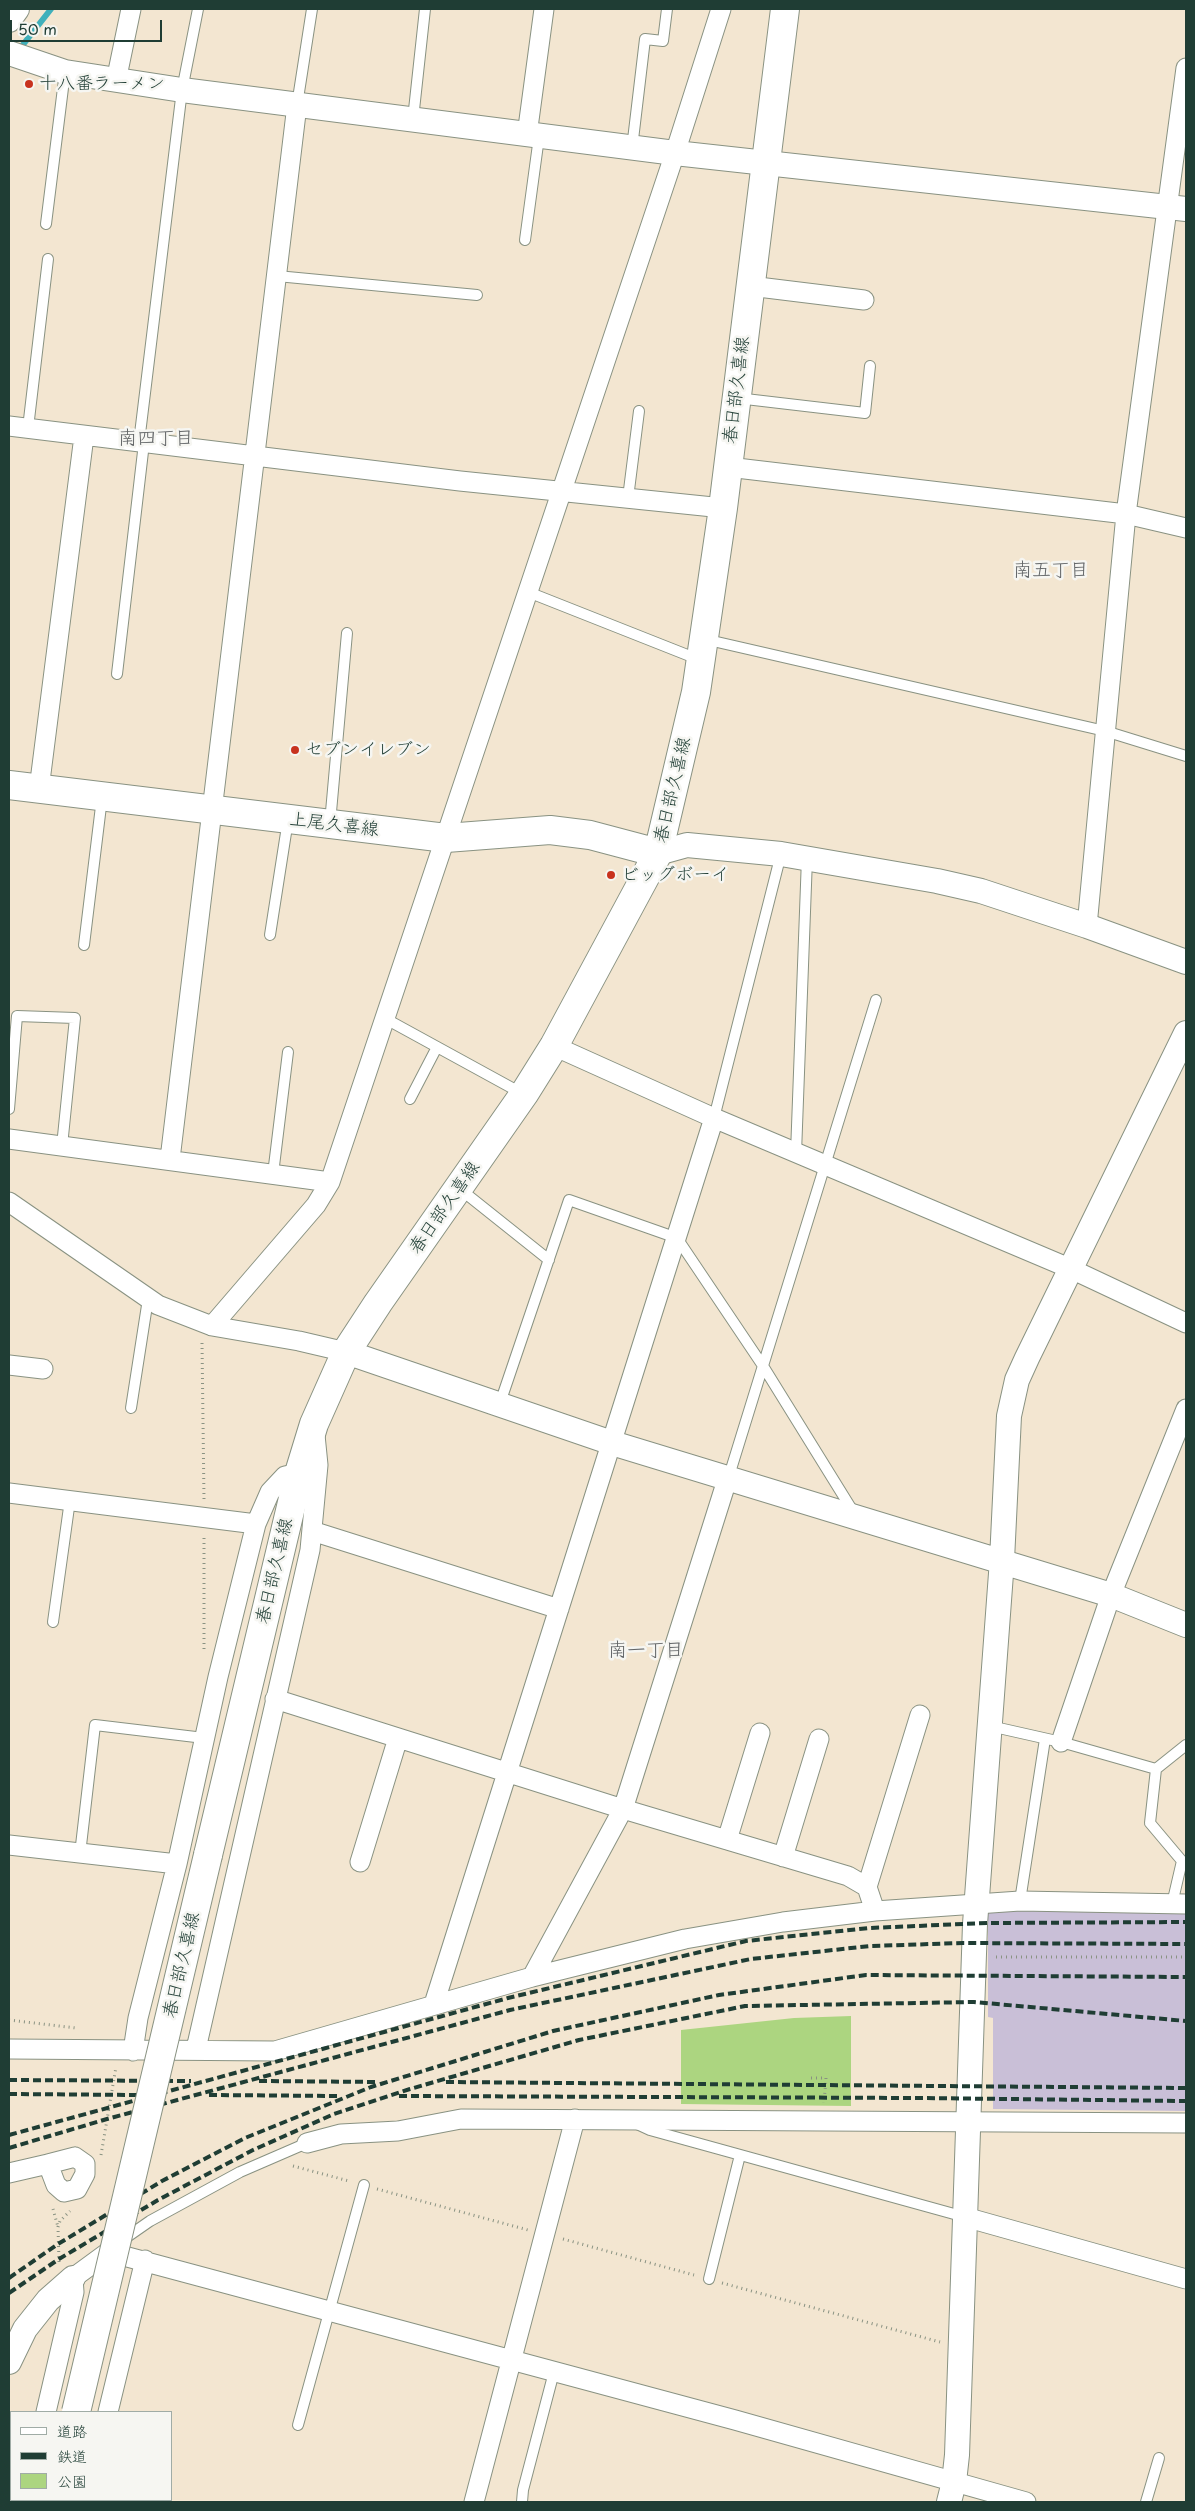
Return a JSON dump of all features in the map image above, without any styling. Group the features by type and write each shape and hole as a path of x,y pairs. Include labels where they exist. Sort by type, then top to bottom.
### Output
{"main road":[{"name":"春日部久喜線","path":"76,2411 299,1473 314,1424 346,1352 378,1302 524,1094 554,1046 658,853 696,692 723,508 785,9"},
{"name":"上尾久喜線","path":"9,786 446,838 550,830 590,835 658,853"}],"street":[{"path":"9,20 17,9"},
{"path":"116,81 131,9"},
{"path":"533,136 544,9"},
{"path":"212,1326 316,1205 330,1182 675,153 721,9"},
{"path":"9,53 66,72 182,90 632,148 1177,208"},
{"path":"1087,926 1126,514 1177,208 1186,68"},
{"path":"170,1159 297,105"},
{"path":"750,286 864,300"},
{"path":"9,426 255,456 723,508"},
{"path":"39,789 84,436"},
{"path":"728,467 1126,514 1186,528"},
{"path":"658,853 687,845 807,857 981,891 1087,926 1186,962"},
{"path":"952,2492 977,1903 1002,1560 1009,1416 1017,1380 1069,1268 1186,1032"},
{"path":"554,1046 714,1118 1069,1268 1186,1323"},
{"path":"434,2004 714,1118"},
{"path":"9,1139 170,1159 330,1182"},
{"path":"9,1202 158,1305 212,1326 300,1341 346,1352 500,1403 612,1443 727,1480 1002,1560 1110,1594 1186,1626"},
{"path":"9,1365 43,1369"},
{"path":"1053,1740 1110,1594 1186,1409"},
{"path":"196,2049 312,1532 318,1465 314,1424"},
{"path":"133,2051 138,2018 177,1864 204,1738 256,1524 270,1492 285,1476 299,1473"},
{"path":"532,1976 624,1809 727,1480"},
{"path":"9,1493 256,1524"},
{"path":"312,1532 559,1609"},
{"path":"275,1698 507,1773 848,1876 867,1887"},
{"path":"875,1911 867,1887 920,1715"},
{"path":"727,1840 760,1733"},
{"path":"360,1862 398,1738"},
{"path":"783,1857 819,1739"},
{"path":"9,1845 177,1864"},
{"path":"9,2049 275,2051 532,1976 685,1939 782,1922 875,1911 1020,1901 1179,1904"},
{"path":"307,2143 340,2134 375,2134 452,2119 1186,2123"},
{"path":"474,2502 575,2119"},
{"path":"9,2173 48,2164"},
{"path":"965,2217 1186,2279"},
{"path":"9,2362 25,2329 48,2300 73,2278 127,2237"},
{"path":"109,2252 145,2260 512,2360 952,2492 1026,2502"},
{"path":"108,2411 145,2260"},
{"path":"46,2411 74,2292 73,2278"}],"lane":[{"path":"117,674 182,90 198,9"},
{"path":"297,105 312,9"},
{"path":"413,119 425,9"},
{"path":"632,148 645,39 663,41 667,9"},
{"path":"46,224 66,72"},
{"path":"525,240 533,136"},
{"path":"28,428 48,259"},
{"path":"277,276 478,296"},
{"path":"736,398 865,413 870,366"},
{"path":"628,498 639,411"},
{"path":"528,592 702,650 1105,732 1186,756"},
{"path":"330,824 347,633"},
{"path":"84,945 102,797"},
{"path":"270,935 288,819"},
{"path":"714,1118 781,854"},
{"path":"796,1152 807,857"},
{"path":"727,1480 764,1366 876,1000"},
{"path":"9,1109 17,1016 75,1018 62,1146"},
{"path":"386,1019 524,1094"},
{"path":"410,1099 437,1047"},
{"path":"273,1174 288,1052"},
{"path":"459,1188 549,1260"},
{"path":"500,1403 569,1200 677,1238 764,1366 857,1518"},
{"path":"131,1408 148,1298"},
{"path":"52,1622 70,1500"},
{"path":"80,1854 95,1725 204,1738"},
{"path":"990,1726 1053,1740 1156,1769"},
{"path":"1020,1901 1053,1740"},
{"path":"1179,1904 1182,1862 1150,1823 1156,1769 1186,1745"},
{"path":"627,2120 650,2130 965,2217"},
{"path":"127,2237 150,2221 268,2159 307,2143"},
{"path":"709,2279 740,2155"},
{"path":"298,2425 364,2185"},
{"path":"522,2502 523,2490 554,2372"},
{"path":"1146,2502 1159,2458"}],"path":[{"path":"990,1957 1186,1957"},
{"path":"9,2020 84,2029"},
{"path":"811,2078 826,2078 823,2121"},
{"path":"268,2159 945,2343"}],"shaded area":[{"path":"992,1908 1186,1912 1186,2111 993,2109 993,2018 988,2017 988,1914"}],"green space":[{"path":"851,2016 851,2106 681,2104 681,2030 794,2018"}],"waterway":[{"path":"18,51 51,9"}],"railway":[{"path":"9,2135 508,1998 746,1941 869,1928 987,1923 1186,1922"},
{"path":"9,2148 107,2119 510,2010 751,1959 870,1946 963,1943 1186,1944"},
{"path":"9,2278 58,2244 162,2181 245,2138 371,2087 553,2031 719,1995 866,1975 1186,1977"},
{"path":"9,2293 59,2259 158,2200 253,2150 334,2114 410,2089 579,2040 745,2006 974,2002 1186,2021"},
{"path":"9,2080 191,2081"},
{"path":"259,2081 379,2082"},
{"path":"446,2082 1186,2088"},
{"path":"9,2094 141,2095"},
{"path":"209,2095 341,2096"},
{"path":"399,2096 1186,2101"}],"place":[{"name":"十八番ラーメン","path":"29,84"},
{"name":"セブンイレブン","path":"295,750"},
{"name":"ビッグボーイ","path":"611,875"}],"district":[{"name":"南四丁目","path":"156,439"},
{"name":"南五丁目","path":"1051,571"},
{"name":"南一丁目","path":"646,1651"}]}
